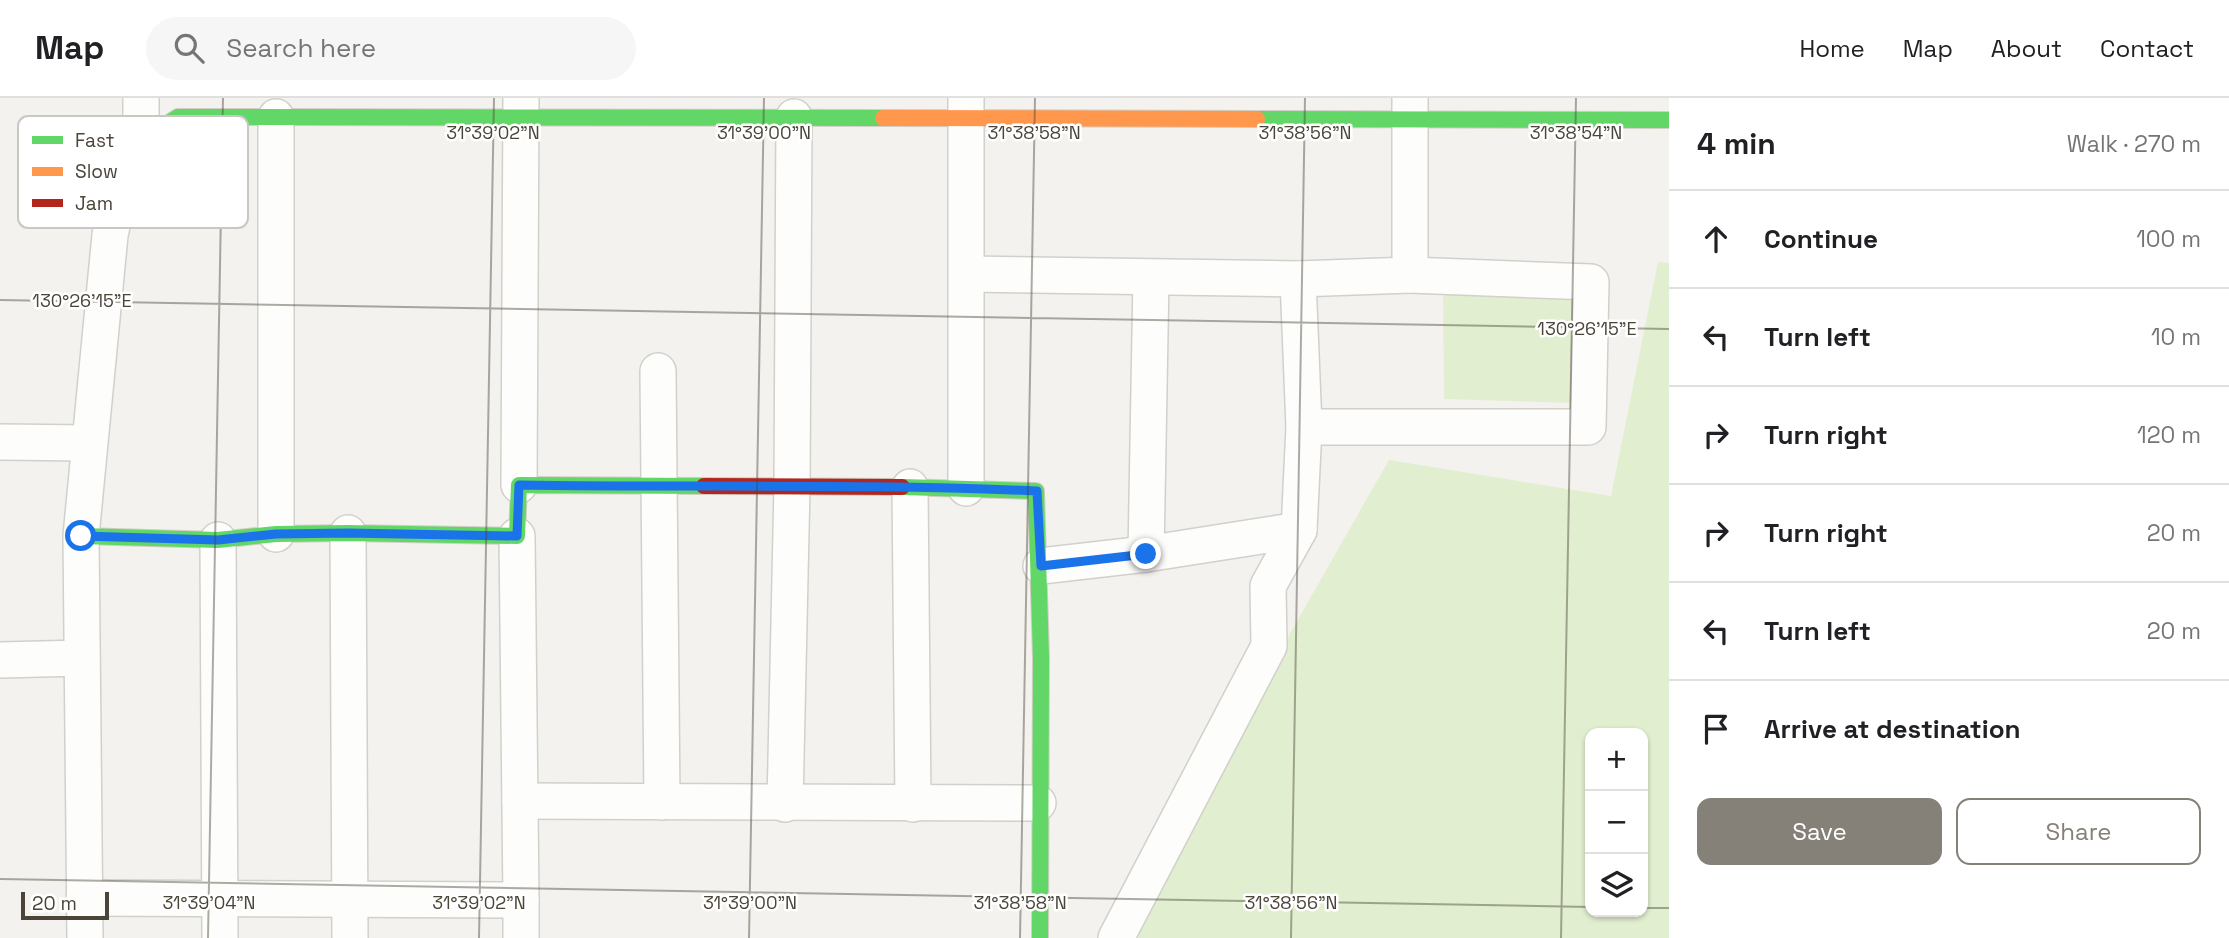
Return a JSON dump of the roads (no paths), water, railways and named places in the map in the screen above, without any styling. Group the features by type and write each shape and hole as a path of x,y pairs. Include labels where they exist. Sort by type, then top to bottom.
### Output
{"street":[{"path":"141,98 141,116"},
{"path":"248,117 521,108 794,117 966,107 1410,108 1669,120"},
{"path":"966,107 966,488"},
{"path":"521,108 517,536 521,938"},
{"path":"1410,108 1410,275"},
{"path":"276,117 276,534"},
{"path":"785,804 792,486 794,117"},
{"path":"85,938 81,536 111,228"},
{"path":"967,274 1298,279 1410,275 1591,282 1588,427 1304,427"},
{"path":"1146,554 1151,278"},
{"path":"1116,938 1269,646 1268,586 1299,530 1304,427 1298,279"},
{"path":"658,371 662,802"},
{"path":"0,442 89,443"},
{"path":"519,485 910,487 1037,491 1041,566 1038,803 1040,938"},
{"path":"910,487 913,804"},
{"path":"1041,566 1146,554 1299,530"},
{"path":"81,536 218,540 276,534 348,533 517,536"},
{"path":"348,533 350,938"},
{"path":"218,540 220,938"},
{"path":"0,660 82,658"},
{"path":"520,801 1038,803"},
{"path":"84,898 521,900"}]}
